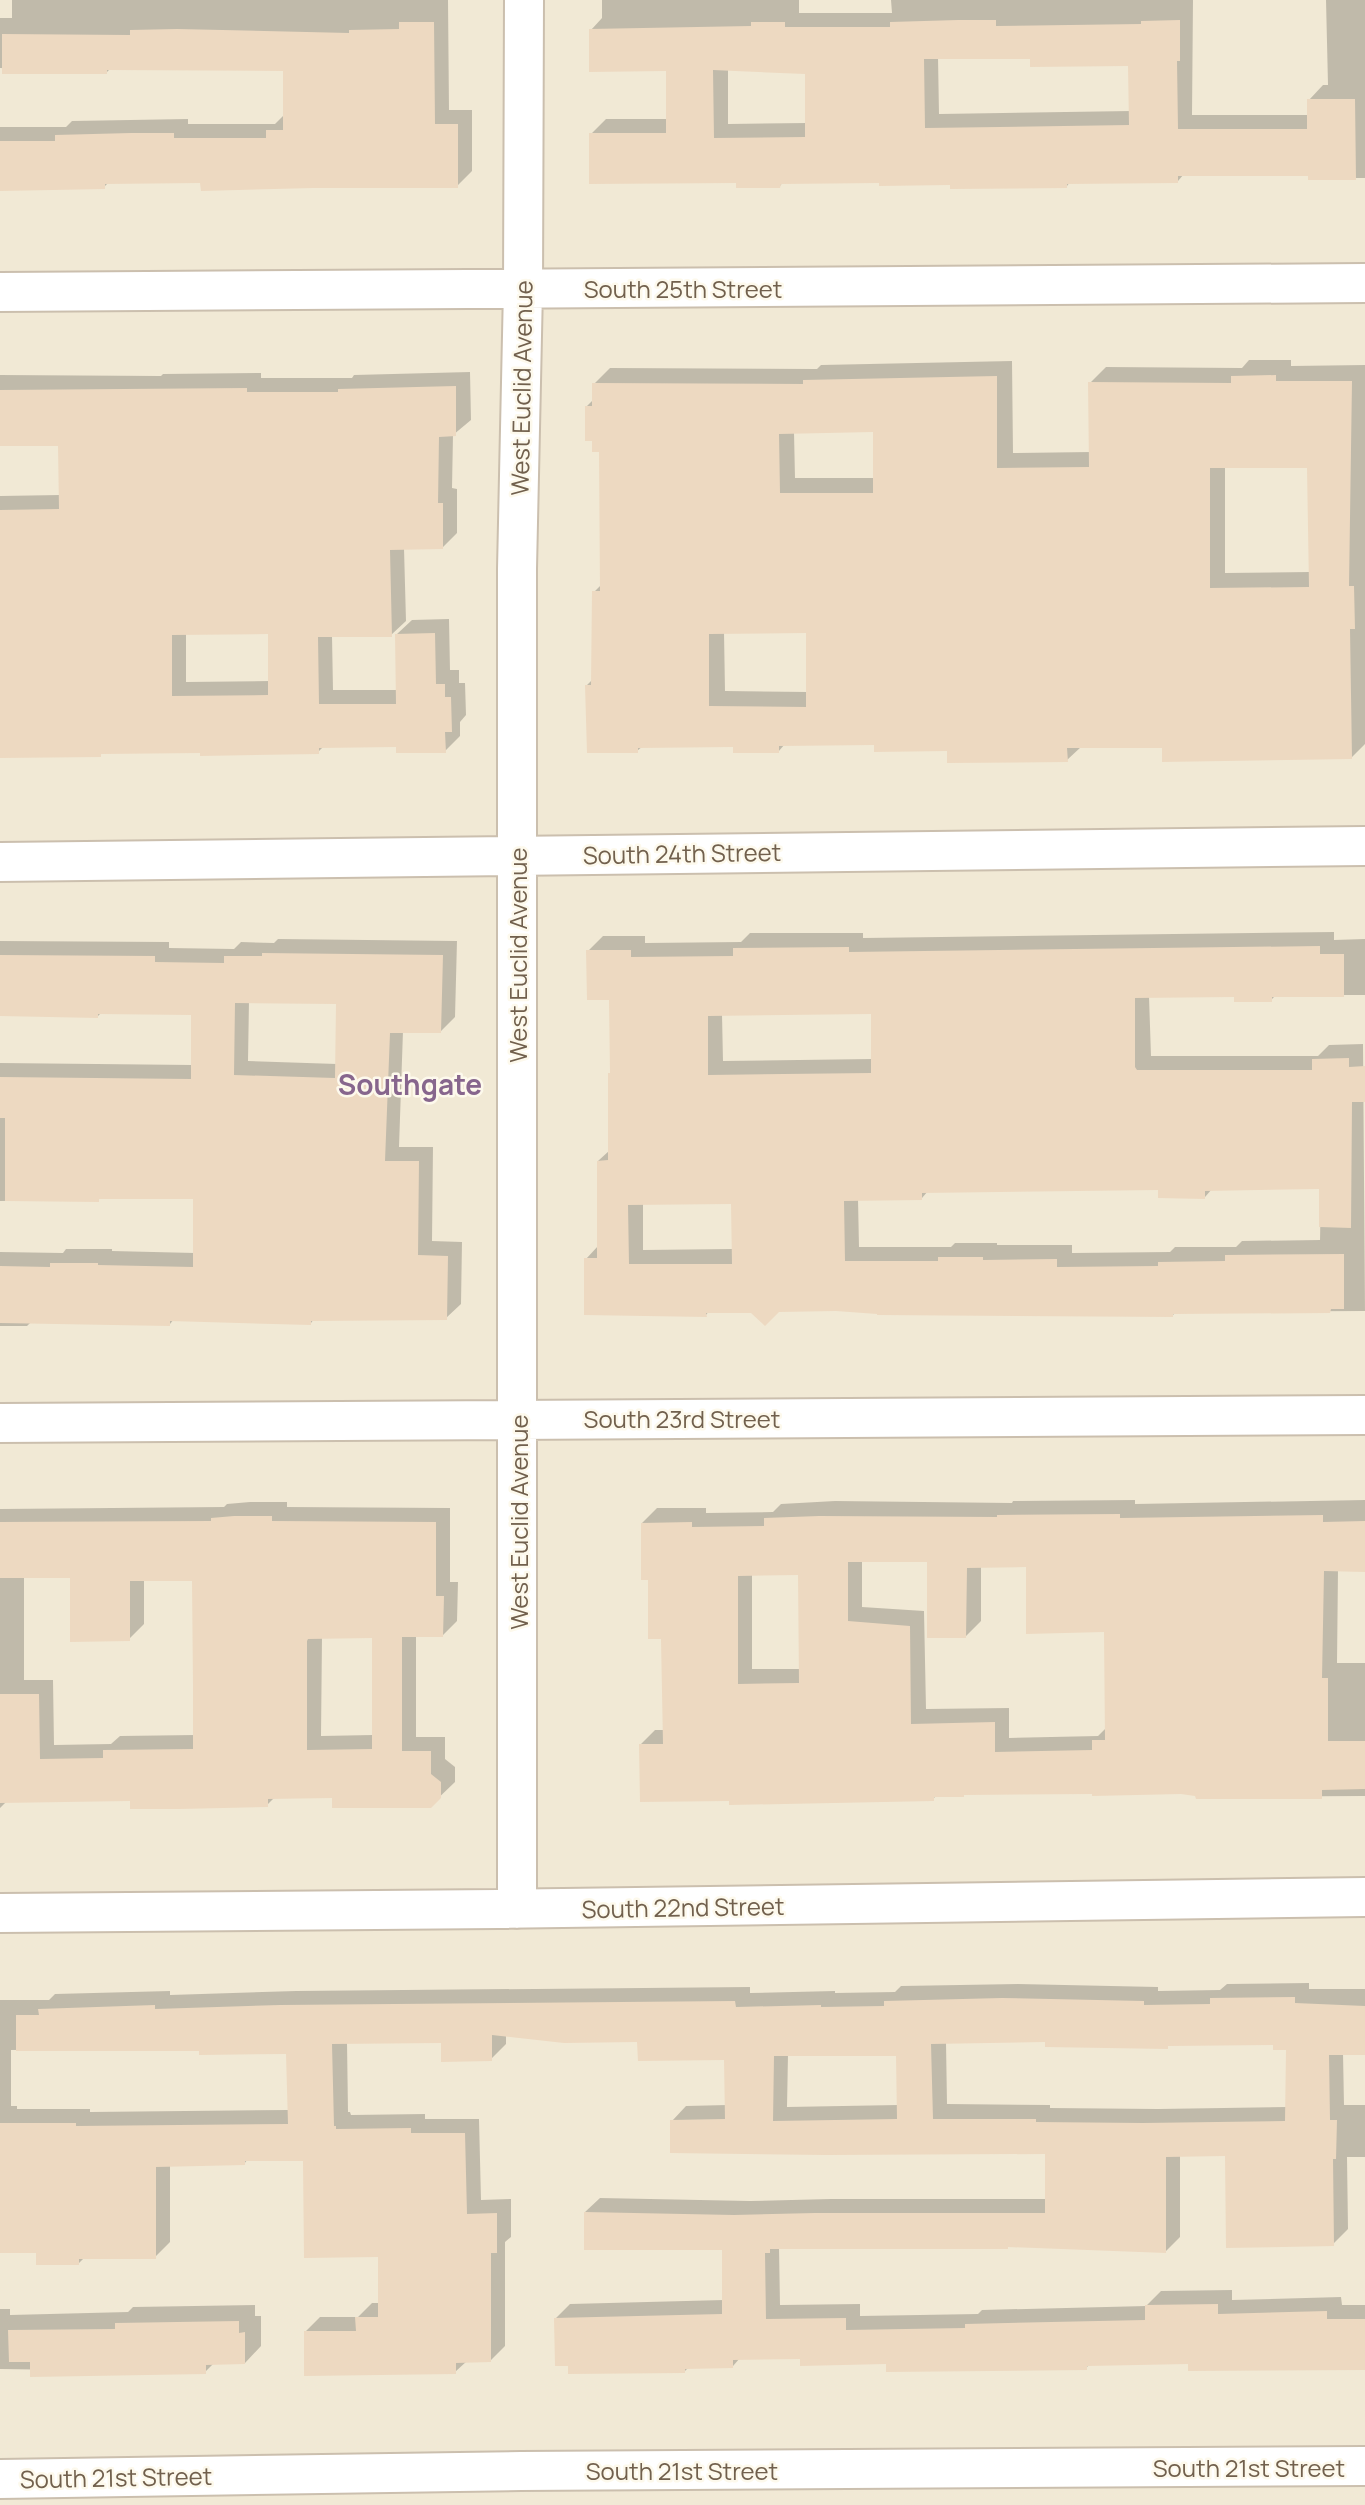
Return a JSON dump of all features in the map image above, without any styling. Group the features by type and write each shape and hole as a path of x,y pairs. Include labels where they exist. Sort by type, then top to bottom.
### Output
{"street":[{"name":"West Euclid Avenue","path":"517,1909 517,569 523,289 524,0"},
{"name":"South 25th Street","path":"0,292 1365,283"},
{"name":"South 24th Street","path":"0,862 1365,846"},
{"name":"South 23rd Street","path":"0,1423 1365,1415"},
{"name":"South 22nd Street","path":"0,1913 1365,1897"},
{"name":"South 21st Street","path":"0,2479 521,2471 1365,2466"}],"shaded area":[{"path":"0,0 1365,0 1365,2505 0,2505"}],"building":[{"path":"996,20 996,26 1141,24 1141,21 1180,20 1180,61 1177,61 1178,129 1307,129 1307,99 1355,99 1356,180 1308,180 1308,176 1178,176 1178,183 950,189 950,185 879,186 879,183 781,184 780,188 736,188 736,183 589,184 589,133 666,133 666,71 589,72 589,29 751,26 751,22 785,22 785,27 890,27 890,22","holes":["924,59 1030,59 1030,67 1128,66 1129,125 925,128","713,70 805,74 805,137 714,138"]},
{"path":"399,22 434,22 435,124 458,124 458,188 201,191 200,183 105,184 105,189 0,191 0,141 55,141 55,135 131,133 174,133 174,138 266,138 266,130 283,130 283,71 107,70 107,74 2,74 2,34 130,35 130,30 177,29 349,33 349,30 399,29"},
{"path":"1276,375 1276,381 1352,381 1349,586 1354,586 1355,629 1350,629 1352,759 1162,762 1162,748 1067,748 1068,762 947,763 947,751 874,752 874,745 779,746 779,753 733,753 733,747 638,748 638,753 587,753 585,685 591,685 592,591 600,591 599,452 592,452 592,441 585,441 585,406 592,406 592,383 803,384 803,380 997,376 997,468 1089,467 1088,382 1231,383 1231,376","holes":["873,432 873,493 780,493 779,434","1210,468 1307,468 1309,587 1210,588","806,633 806,707 709,706 709,634"]},
{"path":"456,386 456,436 439,437 438,503 443,503 443,549 390,550 392,637 318,637 319,704 396,704 395,634 435,633 436,684 445,684 445,697 451,697 452,732 445,732 446,753 396,753 396,747 319,748 319,754 101,754 101,757 0,758 0,510 59,509 58,446 0,446 0,390 247,388 247,392 338,392 338,389","holes":["268,634 268,695 172,696 172,635"]},
{"path":"1320,946 1320,954 1344,954 1344,997 1272,997 1272,1002 1234,1002 1234,997 1135,998 1135,1067 1137,1070 1312,1070 1312,1059 1349,1058 1349,1067 1365,1066 1365,1102 1352,1102 1351,1228 1319,1227 1319,1189 1205,1191 1205,1199 1158,1198 1158,1190 922,1193 922,1200 844,1201 845,1261 938,1261 938,1257 983,1257 983,1260 1057,1259 1057,1267 1158,1266 1158,1262 1225,1261 1225,1255 1344,1254 1344,1309 1331,1309 1330,1313 1173,1314 1173,1317 779,1312 765,1326 751,1313 706,1313 707,1317 584,1315 584,1258 597,1258 597,1161 608,1160 610,1073 609,1000 587,1000 586,950 631,950 631,957 733,956 733,948 849,947 849,952","holes":["871,1014 871,1073 708,1075 708,1016","731,1204 732,1264 629,1264 628,1205"]},
{"path":"262,953 443,955 441,1033 390,1033 385,1161 419,1161 418,1255 448,1256 447,1320 311,1321 311,1325 170,1321 170,1326 0,1323 0,1266 50,1267 50,1263 98,1263 193,1267 193,1199 5,1201 5,1118 0,1118 0,1077 191,1079 191,1015 98,1014 98,1018 0,1016 0,955 155,956 155,962 224,963 224,956 262,956","holes":["235,1003 336,1004 335,1078 234,1075"]},
{"path":"1120,1514 1120,1518 1323,1515 1323,1522 1365,1521 1365,1572 1324,1571 1322,1678 1328,1678 1328,1741 1365,1741 1365,1789 1322,1790 1322,1799 1196,1799 1195,1796 1181,1794 1092,1794 964,1795 934,1797 934,1801 729,1805 729,1801 640,1802 639,1744 663,1744 661,1639 648,1639 648,1580 641,1580 641,1523 692,1522 692,1527 764,1526 764,1518","holes":["848,1562 927,1562 927,1638 966,1638 967,1568 1026,1567 1026,1634 1104,1632 1105,1740 1092,1740 1092,1750 995,1752 995,1722 911,1724 910,1626 848,1621","798,1575 799,1683 738,1684 738,1576"]},
{"path":"272,1516 272,1521 436,1522 436,1596 444,1596 443,1637 402,1637 402,1751 431,1751 431,1774 441,1782 441,1798 431,1808 332,1808 332,1798 268,1799 268,1807 179,1809 130,1809 130,1801 0,1803 0,1694 39,1694 40,1759 103,1758 103,1750 193,1749 193,1686 192,1581 130,1581 130,1641 70,1642 70,1578 0,1578 0,1522 211,1521 211,1518","holes":["372,1638 372,1749 307,1750 308,1639"]},
{"path":"1295,1997 1295,2003 1365,2006 1365,2055 1329,2055 1330,2120 1337,2120 1336,2159 1333,2159 1334,2246 1226,2248 1225,2156 1166,2157 1166,2253 1008,2247 770,2249 770,2253 765,2253 766,2319 846,2318 846,2330 1145,2320 1145,2305 1218,2304 1218,2314 1327,2311 1327,2319 1365,2319 1365,2370 1188,2371 1188,2364 1087,2366 1087,2370 886,2372 886,2364 800,2366 800,2359 733,2360 733,2368 685,2369 685,2373 568,2374 568,2366 555,2366 554,2318 722,2314 722,2250 584,2250 584,2212 734,2215 1045,2213 1045,2154 670,2153 670,2120 725,2119 724,2060 638,2061 637,2042 564,2043 492,2035 492,2061 441,2062 441,2043 332,2044 336,2129 411,2128 411,2133 465,2133 467,2214 497,2213 497,2253 491,2253 491,2362 456,2363 456,2374 304,2376 304,2331 356,2331 355,2317 378,2317 378,2257 304,2258 303,2161 245,2161 245,2165 156,2167 156,2259 79,2259 79,2265 36,2265 36,2253 0,2253 0,2123 76,2123 76,2126 288,2124 286,2054 16,2051 16,2015 39,2015 38,2009 155,2005 155,2009 280,2005 735,2001 736,2007 821,2007 884,2006 884,2001 1002,1998 1144,2001 1144,2005 1210,2004 1210,1998","holes":["1045,2042 1045,2047 1168,2049 1168,2046 1273,2045 1273,2050 1286,2050 1285,2121 1143,2123 933,2119 931,2044","774,2056 896,2056 897,2119 773,2121"]},
{"path":"239,2321 239,2333 245,2332 245,2364 206,2365 206,2374 30,2377 30,2362 9,2362 8,2330 115,2329 115,2323"}],"district":[{"name":"Southgate","path":"410,1084"}]}
